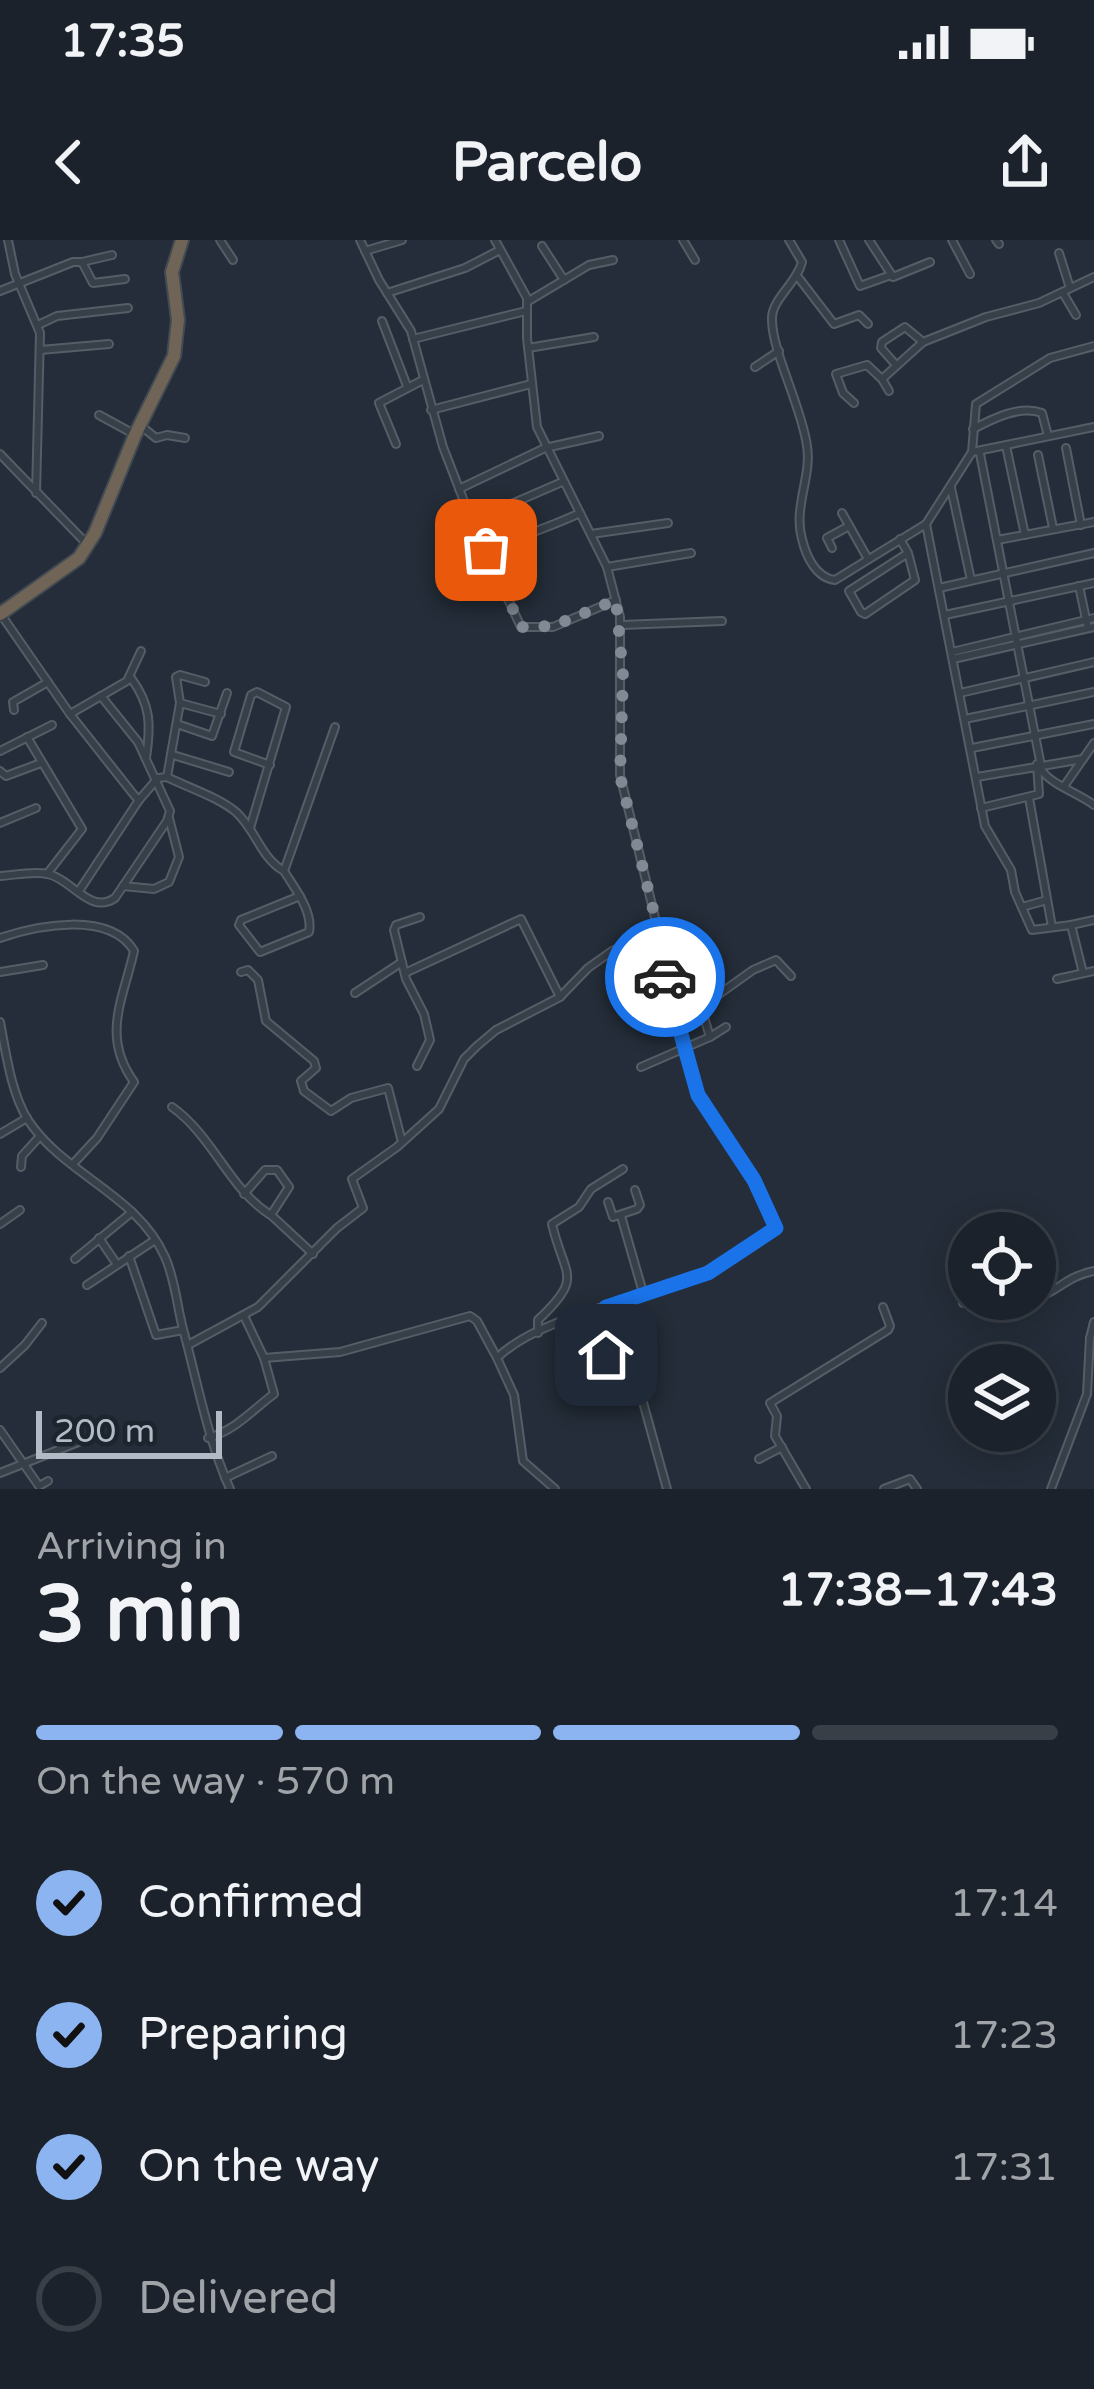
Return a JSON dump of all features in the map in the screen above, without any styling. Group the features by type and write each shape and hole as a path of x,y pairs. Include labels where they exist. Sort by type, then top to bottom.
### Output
{"highway":[{"path":"0,613 79,558 116,487 176,347 172,272 178,242"}],"street":[{"path":"8,240 19,283 38,325 36,493"},
{"path":"220,240 233,260"},
{"path":"360,240 413,339 430,410 459,489 521,627 553,626 616,600"},
{"path":"364,251 402,240"},
{"path":"495,240 523,285 537,428 607,567 616,600 622,626 623,794 684,1047 698,1095 754,1180 776,1228 712,1271 538,1334 512,1345 497,1358"},
{"path":"683,240 695,260"},
{"path":"790,240 802,262 798,277 771,312 808,451 800,536 819,575 831,581 926,524 976,453 1093,430"},
{"path":"839,240 860,286 931,262"},
{"path":"869,240 891,275"},
{"path":"952,240 970,274"},
{"path":"542,246 564,280"},
{"path":"387,293 465,268 500,250"},
{"path":"1059,253 1076,315"},
{"path":"0,291 59,265 112,255"},
{"path":"413,339 527,306 589,265 613,260"},
{"path":"82,262 93,283 125,279"},
{"path":"798,277 834,325 859,315 868,324"},
{"path":"882,379 922,342 986,317 1039,304 1094,278"},
{"path":"38,325 57,316 128,308"},
{"path":"382,321 407,386"},
{"path":"897,366 882,342 905,327 922,342"},
{"path":"528,348 594,337"},
{"path":"511,340 527,338"},
{"path":"40,350 109,344"},
{"path":"981,808 1029,798 1040,790 1030,706 976,453 976,404 1050,358 1094,346"},
{"path":"755,368 779,351"},
{"path":"854,403 843,393 833,370 867,365 889,392"},
{"path":"396,444 379,404 423,381"},
{"path":"430,410 531,384"},
{"path":"973,429 1004,415 1035,410 1042,413 1048,436"},
{"path":"99,415 160,440 166,435 185,438"},
{"path":"459,489 545,448 599,436"},
{"path":"1006,446 1024,535"},
{"path":"1066,448 1081,525"},
{"path":"1039,454 1053,529"},
{"path":"1,459 88,544"},
{"path":"472,520 562,482"},
{"path":"951,488 971,580"},
{"path":"511,504 524,533"},
{"path":"486,550 580,513"},
{"path":"842,513 868,559"},
{"path":"996,540 1094,522"},
{"path":"591,534 668,523"},
{"path":"926,524 988,832 1011,870 1032,929 1094,920"},
{"path":"832,548 827,538 848,526"},
{"path":"900,539 908,553 913,582 865,614 861,612 848,594 908,553"},
{"path":"607,567 691,553"},
{"path":"939,587 1094,553"},
{"path":"944,615 1094,583"},
{"path":"952,655 1090,623 1079,586"},
{"path":"0,613 70,714 139,800"},
{"path":"622,626 722,621"},
{"path":"70,714 130,678 141,651"},
{"path":"960,693 1094,662"},
{"path":"167,777 180,703 178,675 205,682"},
{"path":"130,678 146,699 150,726 146,758"},
{"path":"14,710 13,702 48,682"},
{"path":"965,719 1094,692"},
{"path":"177,724 212,736 227,693"},
{"path":"250,827 270,765 286,707 254,693 234,752 270,765"},
{"path":"101,696 146,758 179,857 169,882 154,889 123,886"},
{"path":"180,703 221,714"},
{"path":"972,748 1094,724"},
{"path":"0,751 52,725"},
{"path":"284,871 335,727"},
{"path":"27,737 82,829 47,874"},
{"path":"1065,785 1094,743"},
{"path":"173,755 229,772"},
{"path":"976,777 1083,759"},
{"path":"0,771 6,776 41,763"},
{"path":"1039,764 1047,778 1092,799"},
{"path":"79,891 139,800 154,781 167,777 228,806 250,827 272,864 284,871 300,896 311,925 309,932 260,952 255,949 239,925 241,920 300,896"},
{"path":"1029,798 1052,927"},
{"path":"0,823 36,808"},
{"path":"0,876 47,874 99,905 115,898 169,817"},
{"path":"1021,908 1047,899"},
{"path":"417,1066 430,1040 394,927 420,917"},
{"path":"405,973 521,920 560,997"},
{"path":"1071,926 1083,973"},
{"path":"0,938 53,928 101,927 128,941 133,958 122,985 116,1037 120,1065 134,1080 97,1138 74,1164"},
{"path":"188,1345 244,1317 364,1208 352,1179 439,1109 464,1060 477,1046 496,1030 560,997 600,959 657,931"},
{"path":"710,1037 700,1010 703,1004 772,960 791,976"},
{"path":"355,993 402,962"},
{"path":"0,972 43,964"},
{"path":"241,972 248,970 258,980 266,1021 314,1061 316,1068 301,1081 304,1091 331,1111 352,1098 388,1088 402,1142"},
{"path":"1057,979 1094,971"},
{"path":"0,1022 27,1118 133,1211 167,1259 208,1438 230,1489"},
{"path":"641,1067 725,1027"},
{"path":"0,1071 10,1069"},
{"path":"172,1107 196,1126 244,1194 313,1254"},
{"path":"0,1134 27,1118"},
{"path":"21,1167 22,1156 41,1135"},
{"path":"538,1334 538,1320 569,1285 552,1224 579,1207 591,1189 623,1169"},
{"path":"244,1194 265,1170 278,1170 289,1187 271,1215"},
{"path":"608,1202 612,1216 621,1216 640,1206 635,1190"},
{"path":"0,1224 20,1210"},
{"path":"75,1259 133,1211"},
{"path":"621,1216 644,1296"},
{"path":"99,1238 116,1263"},
{"path":"87,1286 155,1240"},
{"path":"129,1256 156,1335 183,1330"},
{"path":"1056,1287 1069,1276 1094,1270"},
{"path":"606,1307 638,1384 667,1489"},
{"path":"806,1489 775,1436 777,1416 770,1403 888,1330 883,1307"},
{"path":"264,1358 340,1352 470,1316 477,1321 514,1395 523,1461 555,1489"},
{"path":"208,1438 236,1427 253,1407 274,1394 264,1358 244,1317"},
{"path":"1051,1489 1087,1394 1094,1322"},
{"path":"0,1368 42,1323"},
{"path":"606,1355 623,1351"},
{"path":"0,1430 39,1486 48,1481"},
{"path":"0,1473 81,1441"},
{"path":"759,1459 782,1447"},
{"path":"225,1478 272,1456"},
{"path":"884,1489 911,1480 917,1489"}],"way so far":[{"path":"486,550 521,627 553,626 616,600 622,626 620,776 665,977"}],"route":[{"path":"606,1355 623,1351 606,1307 708,1273 776,1228 754,1180 698,1095 665,977"}]}
